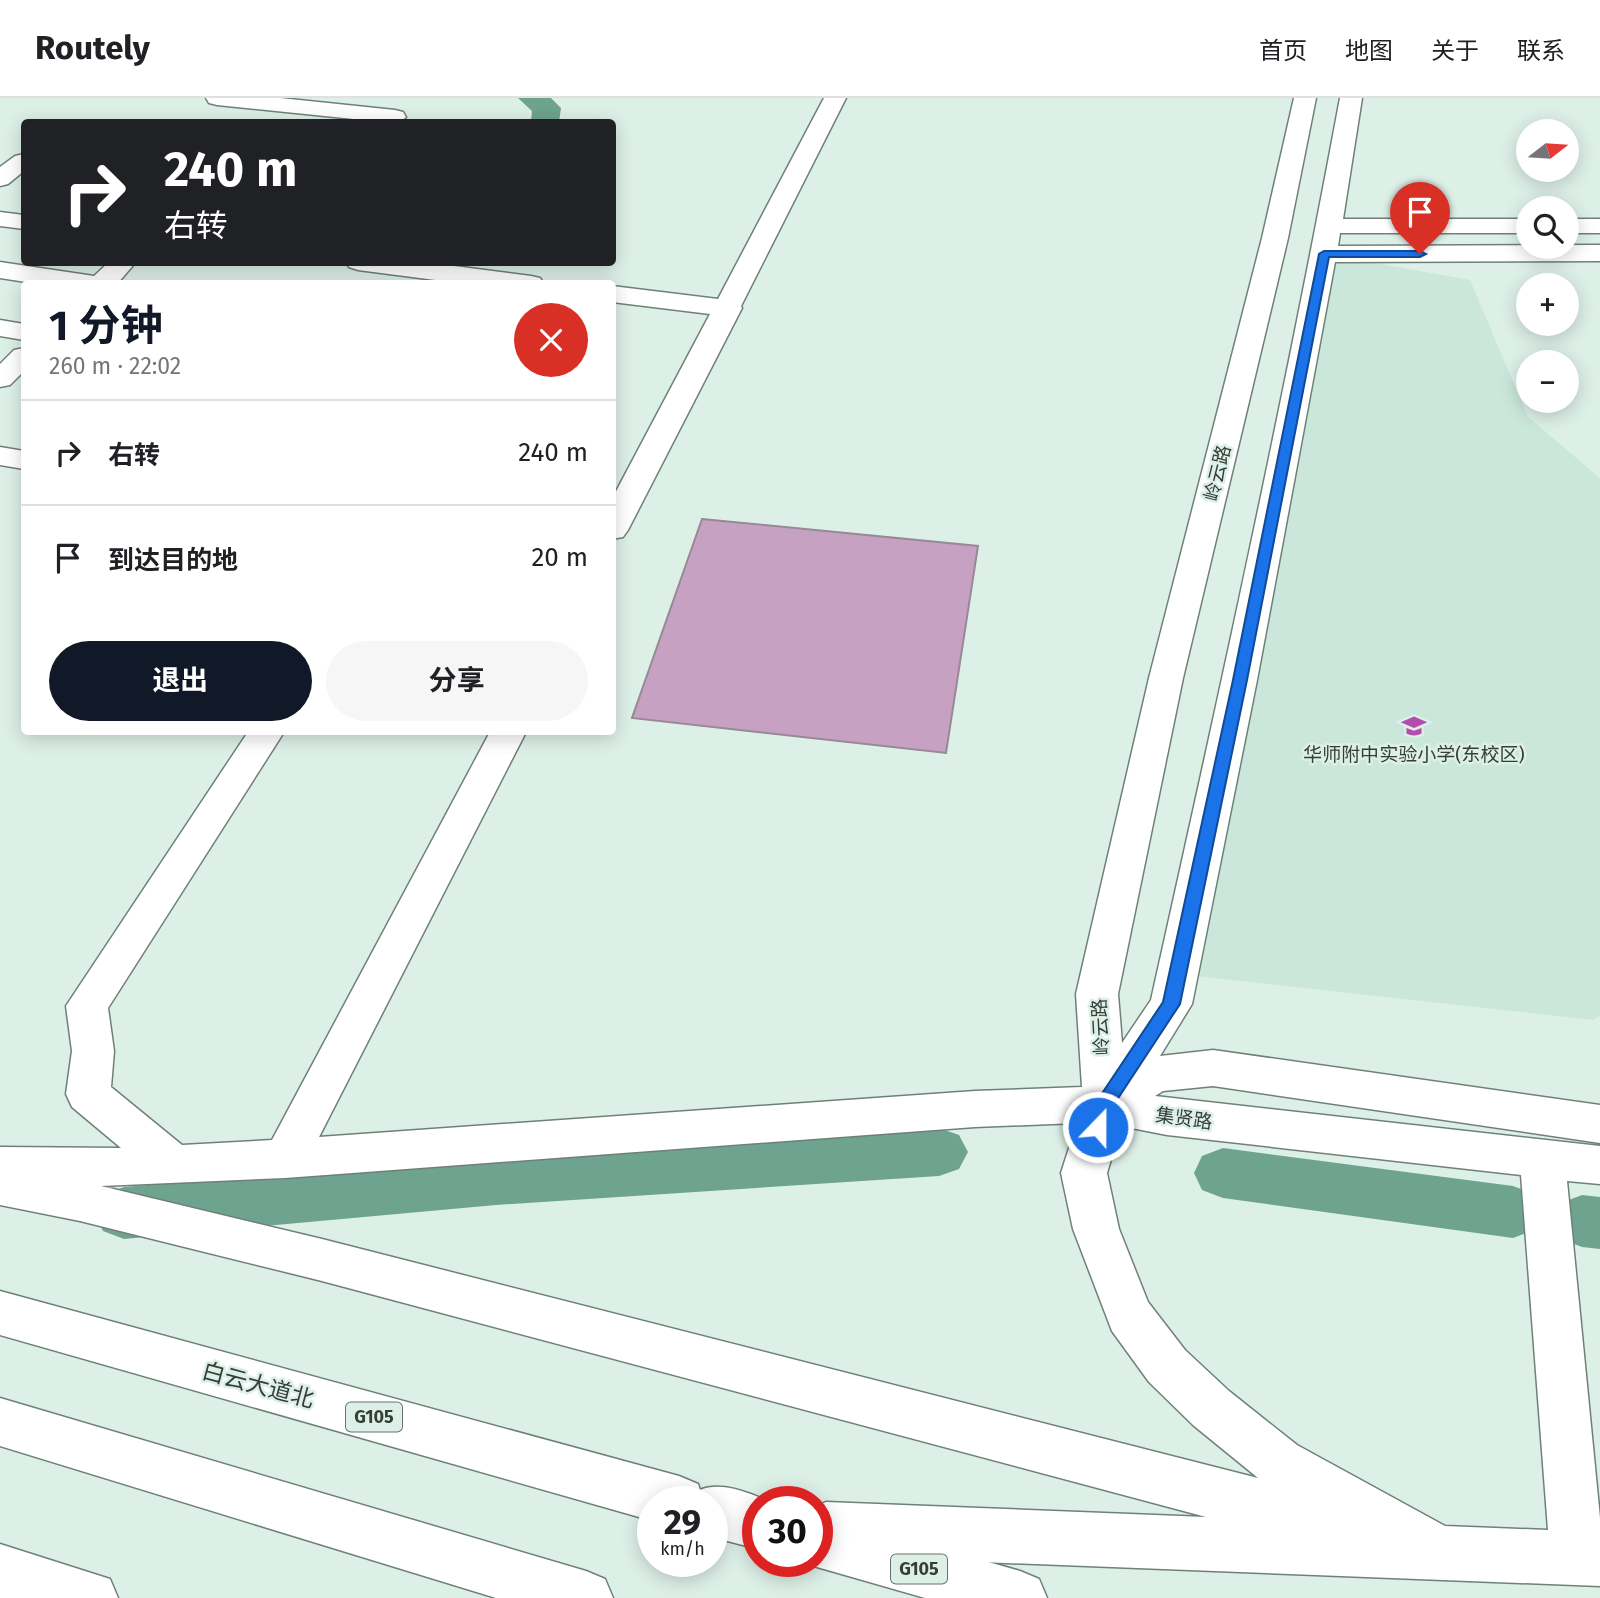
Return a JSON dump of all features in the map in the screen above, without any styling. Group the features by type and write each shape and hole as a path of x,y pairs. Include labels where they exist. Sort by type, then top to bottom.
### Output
{"main road":[{"path":"217,98 395,117"},
{"path":"616,522 835,98"},
{"name":"岭云路","path":"1105,1104 1097,994 1166,678 1275,238 1305,98"},
{"name":"岭云路","path":"1105,1104 1171,1004 1240,680 1351,98"},
{"path":"0,179 21,163"},
{"path":"0,219 21,222"},
{"path":"1579,226 1600,226"},
{"path":"1326,240 1516,227"},
{"path":"1326,240 1600,253"},
{"path":"105,280 120,266"},
{"path":"389,266 500,280"},
{"path":"0,270 69,280"},
{"path":"616,294 729,308"},
{"path":"0,328 21,332"},
{"path":"0,379 21,359"},
{"path":"0,389 21,392"},
{"path":"0,456 21,460"},
{"path":"172,1163 88,1094 93,1051 87,1006 264,735"},
{"path":"285,1158 506,735"},
{"name":"集贤路","path":"1105,1104 1155,1074 1213,1068 1600,1124"},
{"path":"0,1166 123,1167 285,1158 851,1116 1105,1104 1084,1172 1096,1229 1129,1315 1167,1366 1210,1408 1279,1463 1439,1552"},
{"name":"集贤路","path":"1105,1104 1167,1117 1600,1165"},
{"path":"833,1529 1589,1559 1542,1157"},
{"path":"0,1185 80,1201 322,1260 1439,1552"},
{"name":"白云大道北","path":"0,1313 637,1490"},
{"path":"10,1425 586,1598"},
{"name":"G105","path":"833,1545 1020,1598"},
{"path":"0,1571 91,1598"}],"shaded area":[{"name":"华师附中实验小学(东校区)","path":"1324,254 1470,280 1516,389 1516,413 1526,413 1600,478 1600,1016 1593,1020 1177,974"}],"building":[{"path":"702,519 978,546 946,753 632,718"}],"waterway":[{"path":"532,98 547,108 545,119"},
{"path":"124,1213 496,1180 939,1152"},
{"path":"1223,1173 1513,1212"},
{"path":"1582,1221 1600,1223"}],"place":[{"name":"华师附中实验小学(东校区)","path":"1414,726"}],"route":[{"path":"1098,1127 1105,1104 1171,1004 1240,680 1324,254 1420,254"}]}
